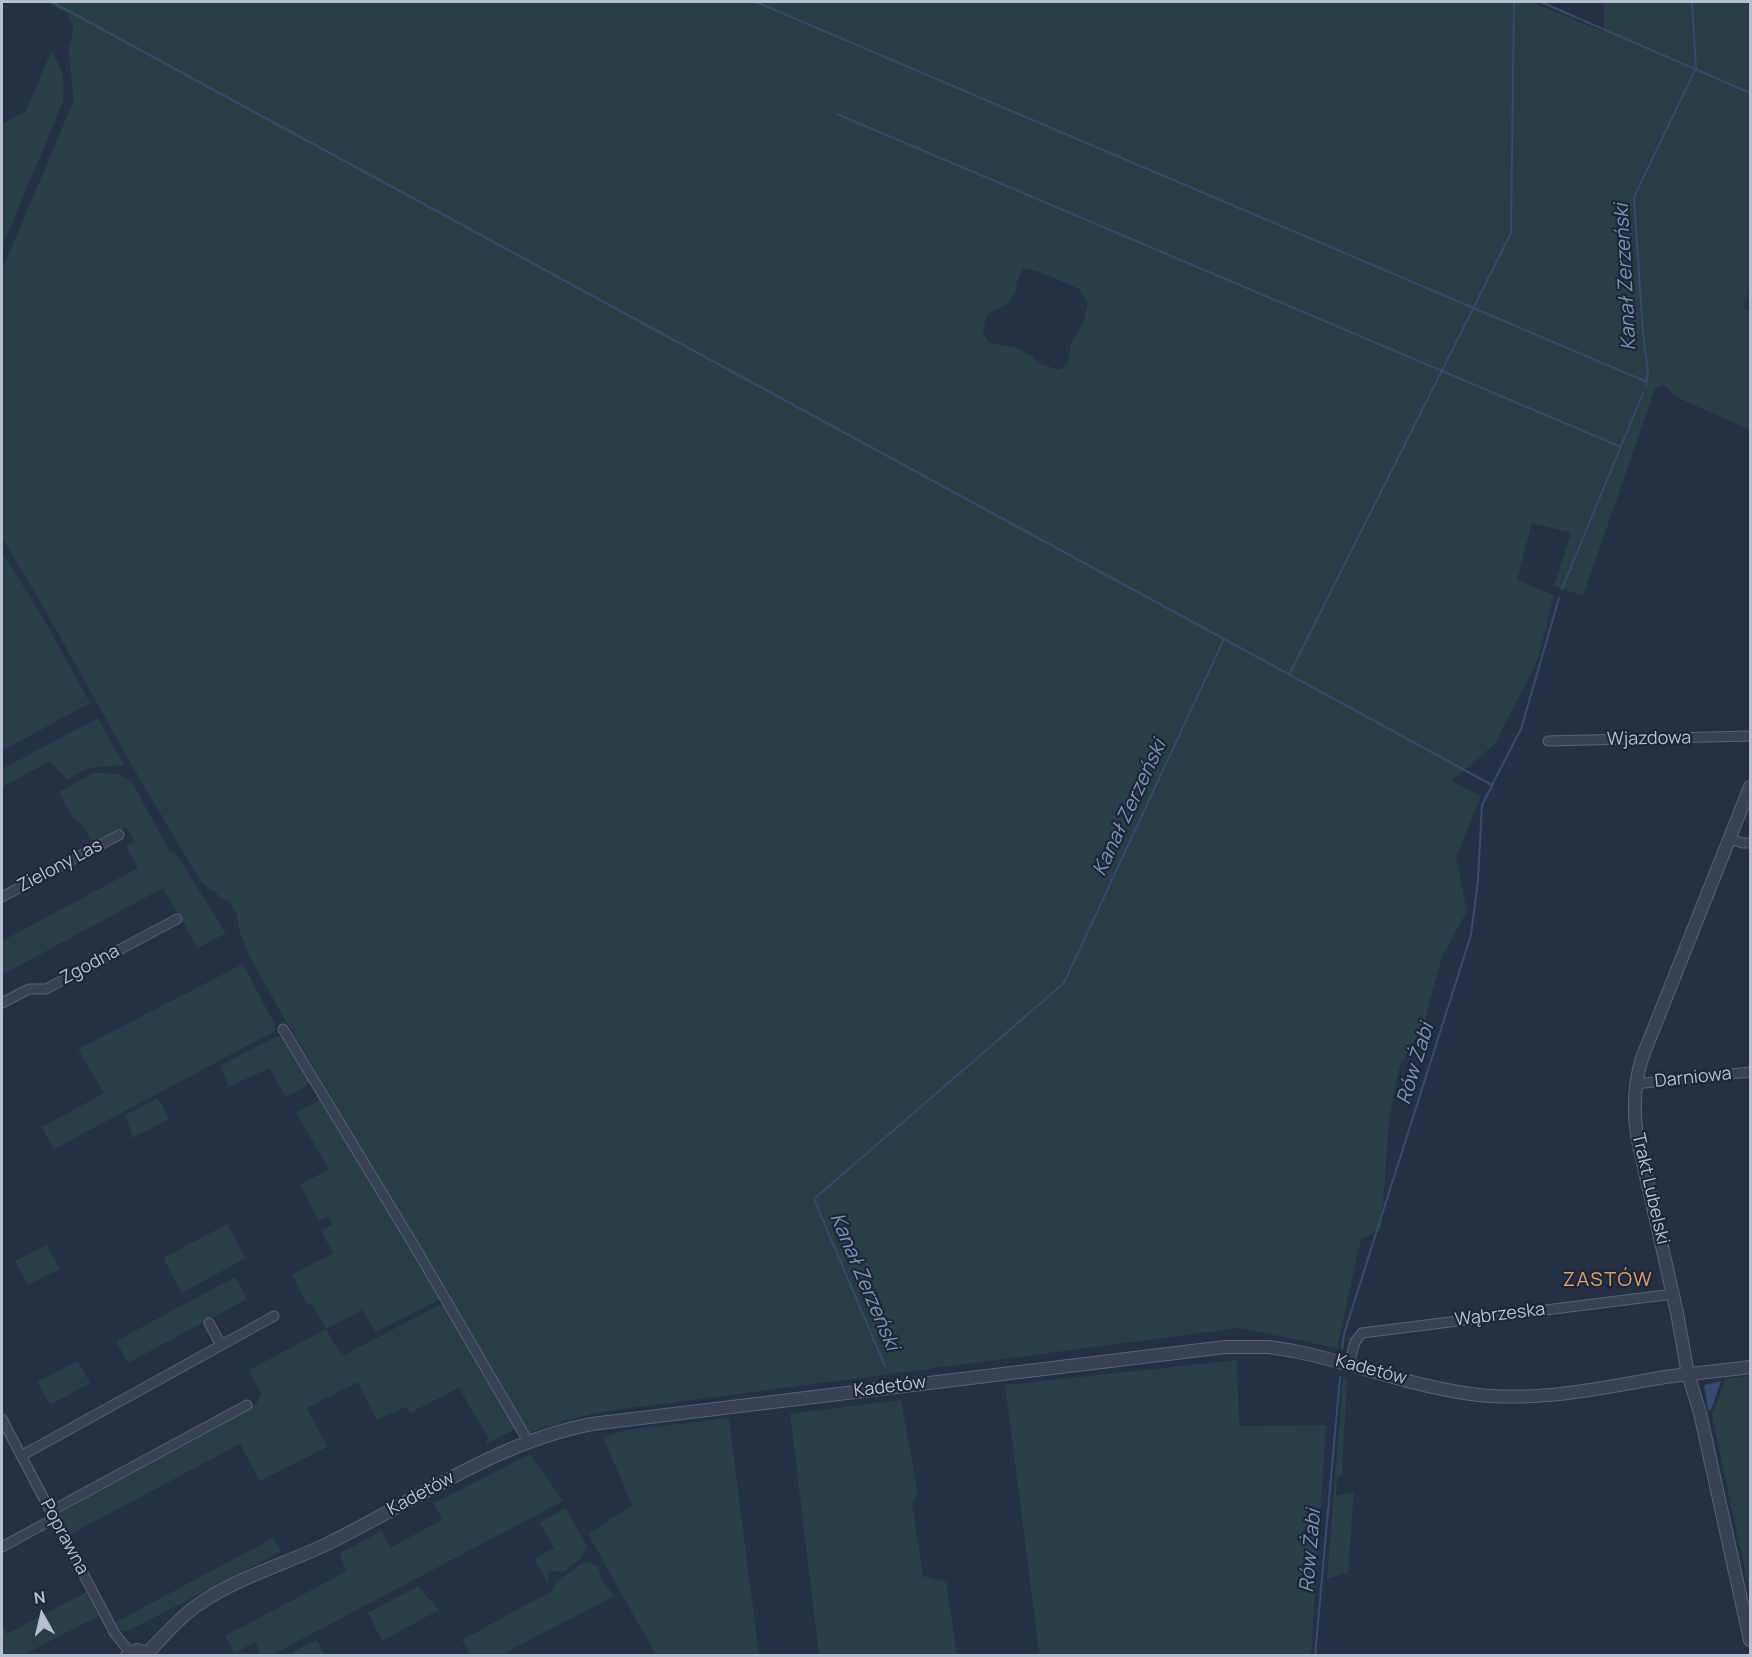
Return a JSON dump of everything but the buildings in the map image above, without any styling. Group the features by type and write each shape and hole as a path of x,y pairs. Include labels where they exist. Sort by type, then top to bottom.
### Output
{"street":[{"name":"Wjazdowa","path":"1548,741 1750,736"},
{"name":"Trakt Lubelski","path":"1750,787 1642,1058 1635,1084 1634,1106 1637,1136 1673,1294 1688,1374 1701,1421 1750,1640"},
{"name":"Zielony Las","path":"2,897 119,835"},
{"path":"1730,839 1750,843"},
{"name":"Zgodna","path":"2,1003 28,988 46,988 177,919"},
{"path":"284,1029 528,1441"},
{"name":"Darniowa","path":"1635,1084 1750,1072"},
{"name":"Wąbrzeska","path":"1349,1364 1355,1342 1362,1333 1673,1294"},
{"path":"21,1456 274,1317"},
{"path":"209,1323 222,1345"},
{"name":"Kadetów","path":"146,1655 200,1603 327,1544 469,1469 528,1441 592,1424 1225,1347 1269,1347 1303,1352 1449,1390 1517,1397 1595,1389 1750,1366"},
{"path":"2,1547 53,1514 247,1406"},
{"name":"Poprawna","path":"2,1419 115,1634 129,1654"},
{"path":"129,1654 137,1650 146,1655"}],"green space":[{"path":"46,2 1532,2 1604,32 1604,2 1750,2 1750,287 1744,308 1750,311 1750,430 1676,397 1663,384 1655,389 1583,596 1554,586 1571,533 1532,523 1517,580 1554,595 1538,659 1495,744 1451,781 1481,796 1456,857 1467,911 1443,955 1424,1026 1399,1067 1389,1122 1381,1230 1361,1239 1337,1348 1239,1328 594,1413 526,1433 252,962 240,933 236,912 229,902 218,896 200,880 2,538 2,270 74,100 68,48 74,29 68,14","holes":["1024,268 1040,272 1079,289 1088,303 1083,323 1071,344 1068,365 1059,370 1038,363 1031,355 1013,347 989,343 983,333 987,314 1010,300"]},
{"path":"51,52 59,63 63,76 63,102 2,247 3,124 26,111"},
{"path":"2,552 42,616 90,703 2,751"},
{"path":"98,718 124,765 88,768 68,780 50,761 2,787 2,769"},
{"path":"94,773 119,775 132,782 170,852 174,851 226,933 198,948 163,888 2,975 2,941 138,868 126,846 134,841 126,827 94,843 80,822 77,822 71,815 59,792"},
{"path":"243,964 275,1025 275,1031 54,1149 42,1127 104,1093 78,1049"},
{"path":"277,1036 287,1040 310,1078 308,1085 286,1097 269,1068 229,1087 220,1066"},
{"path":"158,1098 169,1119 133,1138 125,1115"},
{"path":"322,1099 441,1299 376,1332 362,1310 326,1329 314,1307 306,1302 292,1275 333,1253 321,1231 333,1224 328,1216 319,1221 300,1185 329,1169 296,1113"},
{"path":"227,1224 246,1258 182,1293 163,1258"},
{"path":"47,1245 60,1269 28,1285 15,1261"},
{"path":"235,1277 247,1299 128,1363 116,1341"},
{"path":"443,1303 515,1429 486,1444 488,1437 459,1388 410,1413 406,1407 377,1420 358,1382 307,1408 327,1447 260,1481 240,1444 69,1535 58,1512 256,1404 261,1394 249,1370 326,1329 342,1356"},
{"path":"1237,1360 1239,1426 1326,1425 1311,1655 1021,1655 1039,1653 1005,1385"},
{"path":"78,1361 90,1383 50,1405 37,1382"},
{"path":"1750,1376 1750,1596 1712,1415 1725,1379"},
{"path":"1343,1377 1347,1378 1342,1476 1337,1478 1336,1496 1354,1492 1348,1573 1327,1579"},
{"path":"901,1400 918,1495 912,1502 923,1576 946,1582 957,1655 819,1655 790,1414"},
{"path":"729,1418 759,1655 656,1655 588,1534 632,1505 603,1437 626,1430"},
{"path":"530,1454 563,1501 272,1655 261,1655 255,1642 235,1653 236,1655 229,1655 234,1653 225,1636 347,1571 339,1554 381,1531 391,1547 442,1520 434,1503"},
{"path":"566,1508 587,1547 579,1560 563,1572 548,1571 549,1586 534,1559 554,1548 539,1523"},
{"path":"273,1538 281,1552 126,1632 120,1630 116,1622"},
{"path":"585,1562 598,1567 601,1579 614,1596 501,1655 470,1655 462,1640 555,1589 553,1588 557,1581"},
{"path":"418,1586 439,1610 382,1641 368,1613"},
{"path":"86,1592 99,1616 23,1655 2,1655 2,1625 7,1634"},
{"path":"317,1640 325,1655 295,1655 293,1652"}],"water":[{"path":"1721,1381 1711,1410 1708,1410 1704,1385"}],"waterway":[{"path":"52,2 1224,639"},
{"path":"756,2 1647,382"},
{"path":"1289,675 1511,233 1514,2"},
{"path":"1541,2 1750,93"},
{"name":"Kanał Zerzeński","path":"1646,385 1648,373 1643,334 1634,197 1696,68 1692,2"},
{"path":"837,114 1621,447"},
{"name":"Kanał Zerzeński","path":"1562,589 1643,393"},
{"name":"Kanał Zerzeński","path":"885,1366 814,1199 1064,983 1224,639 1492,785 1521,729 1559,598"},
{"name":"Rów Żabi","path":"1342,1348 1344,1334 1471,935 1478,880 1482,805 1492,786"},
{"name":"Rów Żabi","path":"1315,1656 1340,1377"}],"district":[{"name":"ZASTÓW","path":"1608,1280"}]}
